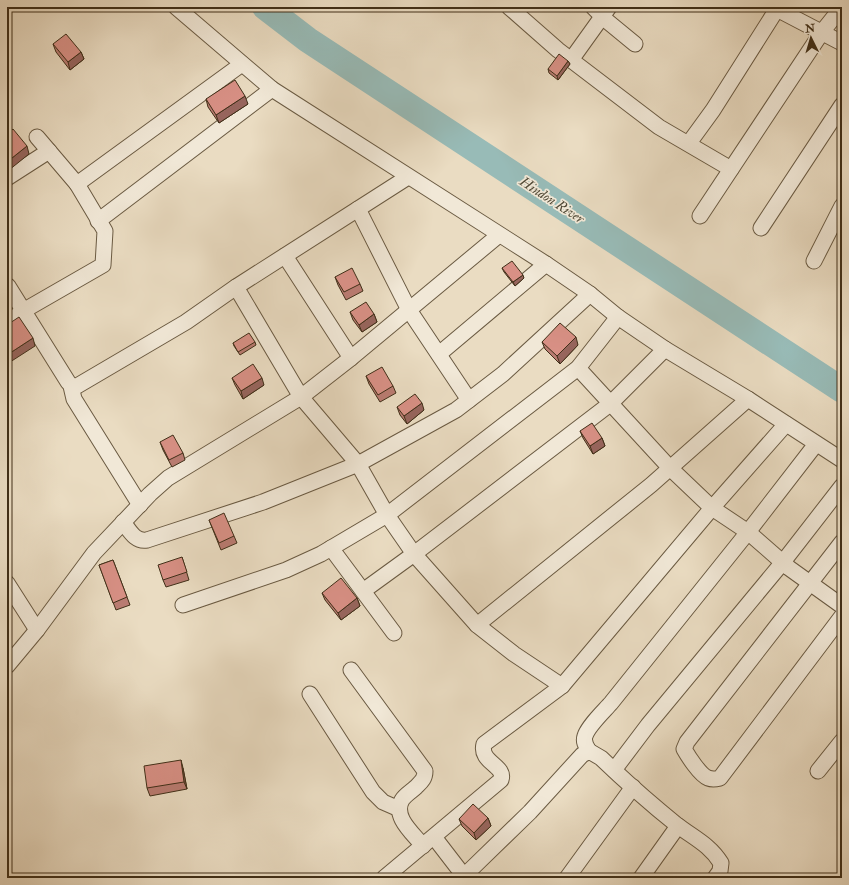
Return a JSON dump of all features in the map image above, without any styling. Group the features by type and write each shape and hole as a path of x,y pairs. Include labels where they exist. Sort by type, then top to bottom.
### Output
{"street":[{"path":"176,7 272,89 546,264 590,294 618,317 665,349 748,399 842,460"},
{"path":"509,7 558,50 659,127 689,143 731,169"},
{"path":"700,216 822,32 842,7"},
{"path":"689,143 713,110 775,8 842,43"},
{"path":"571,60 601,10 635,44"},
{"path":"77,184 242,64"},
{"path":"98,220 272,89"},
{"path":"760,228 842,105"},
{"path":"7,323 103,265 104,230 77,184 37,137"},
{"path":"7,178 49,151"},
{"path":"71,386 82,384 174,330 236,287 408,176"},
{"path":"814,261 842,206"},
{"path":"358,209 410,310 469,400"},
{"path":"7,666 37,630 94,553 140,504 168,478 301,397 410,310 499,235"},
{"path":"285,256 351,358"},
{"path":"439,354 546,264"},
{"path":"8,286 71,386 74,399 140,504"},
{"path":"236,287 301,397 358,464 387,515 414,554 477,625 514,654 562,686"},
{"path":"123,522 136,539 147,540 263,502 358,464 456,410 503,374 590,294"},
{"path":"183,605 286,570 321,554 387,515 578,368 618,317"},
{"path":"363,591 414,554 610,404 665,349"},
{"path":"578,368 670,468 712,508 748,532 783,562 842,606"},
{"path":"477,625 651,485 748,399"},
{"path":"384,878 501,780 501,771 484,754 484,744 562,686 712,508 786,424"},
{"path":"715,878 720,871 721,863 716,854 708,846 678,826 614,770 595,754 589,751 584,744 584,737 748,532 816,444"},
{"path":"614,770 648,726 783,562 842,486"},
{"path":"842,542 687,742 684,749 688,757 706,778 714,780 720,778 842,616"},
{"path":"331,548 394,633"},
{"path":"7,582 37,630"},
{"path":"351,670 425,771 424,779 402,800 399,809 400,816 406,824 429,841 463,877 530,812 582,755 589,751"},
{"path":"310,694 373,792 383,802 399,809"},
{"path":"818,771 842,742"},
{"path":"567,878 633,787"},
{"path":"641,878 678,826"}],"building":[{"path":"66,34 81,52 68,62 53,44"},
{"path":"559,54 568,61 557,76 548,69"},
{"path":"235,80 245,96 216,115 206,99"},
{"path":"13,129 27,146 7,162 7,134"},
{"path":"512,261 523,275 513,282 502,268"},
{"path":"352,268 360,284 344,292 335,277"},
{"path":"366,302 374,314 359,325 350,312"},
{"path":"19,317 33,338 7,355 7,325"},
{"path":"560,323 576,337 557,356 542,342"},
{"path":"249,333 255,342 238,352 233,343"},
{"path":"253,364 262,378 241,391 232,378"},
{"path":"382,367 393,386 378,395 366,376"},
{"path":"415,394 422,403 404,416 397,407"},
{"path":"592,423 602,438 590,446 580,431"},
{"path":"173,435 183,453 169,460 160,442"},
{"path":"224,513 234,536 219,543 209,520"},
{"path":"182,557 187,572 163,580 158,565"},
{"path":"113,560 127,597 113,603 99,565"},
{"path":"341,578 357,598 338,613 322,593"},
{"path":"181,760 184,782 147,788 144,766"},
{"path":"473,804 488,818 474,833 459,819"}],"waterway":[{"name":"Hindon River","path":"265,7 308,40 842,390"}]}
